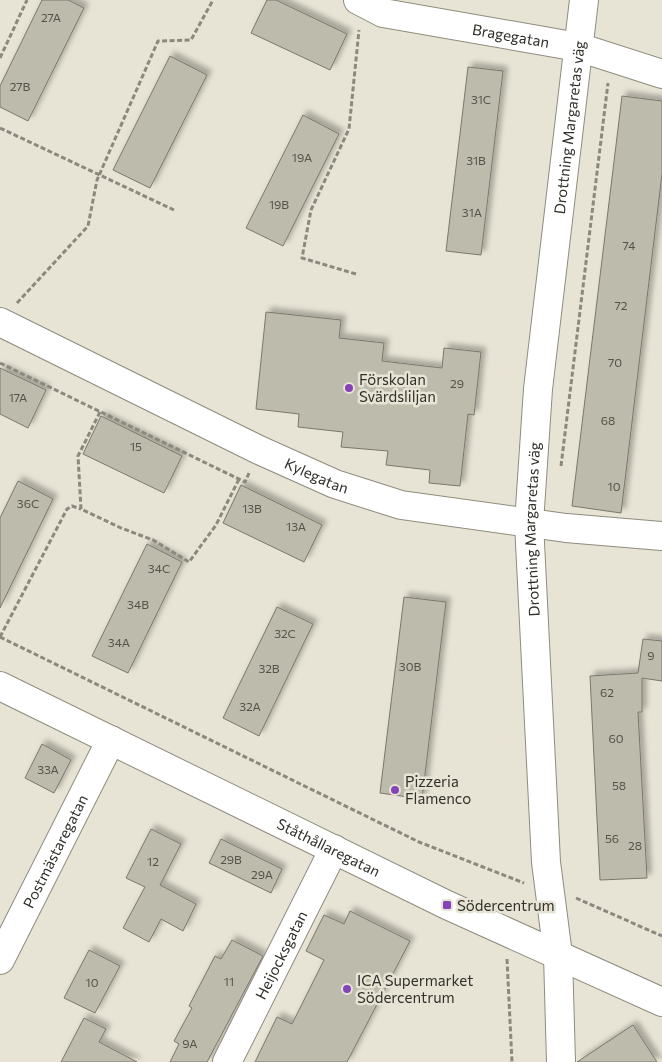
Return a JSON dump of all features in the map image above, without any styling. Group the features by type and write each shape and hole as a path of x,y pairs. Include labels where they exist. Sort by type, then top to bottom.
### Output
{"street":[{"name":"Drottning Margaretas väg","path":"561,1062 558,955 546,862 529,523 538,389 584,0"},
{"name":"Bragegatan","path":"360,1 383,13 578,47 662,74"},
{"name":"Kylegatan","path":"7,314 259,450 335,484 401,505 529,523 662,536"},
{"name":"Ståthållaregatan","path":"0,686 447,904 662,1002"},
{"name":"Postmästaregatan","path":"0,960 111,740"},
{"name":"Heijocksgatan","path":"227,1062 334,849"}],"path":[{"path":"0,58 26,0"},
{"path":"7,314 88,226 100,175 158,41 191,40 213,0"},
{"path":"356,274 302,258 312,210 349,129 360,1"},
{"path":"561,468 611,57"},
{"path":"0,128 174,210"},
{"path":"0,363 245,482 250,470"},
{"path":"81,509 78,456 100,412"},
{"path":"239,479 216,525 189,562 153,540 121,528 81,509 72,506 67,509 0,637 419,842 549,893 580,899 662,936"},
{"path":"512,934 507,954 512,1062"}],"building":[{"path":"42,0 68,0 84,8 28,121 0,107 0,86"},
{"path":"267,0 276,0 347,34 330,70 251,33"},
{"path":"170,56 207,75 150,188 113,170"},
{"path":"468,67 503,71 481,255 446,251"},
{"path":"622,96 662,101 662,174 621,513 572,506"},
{"path":"303,115 339,134 283,246 246,228"},
{"path":"266,312 341,320 339,338 384,343 382,361 442,368 444,348 481,352 474,415 468,414 460,486 429,483 430,470 386,465 388,451 341,447 343,432 298,427 299,414 256,409"},
{"path":"0,368 46,390 28,428 0,414"},
{"path":"101,416 182,456 164,493 83,454"},
{"path":"18,481 53,499 0,608 0,518"},
{"path":"241,485 322,525 304,562 223,523"},
{"path":"147,544 182,562 128,673 92,656"},
{"path":"404,597 446,602 422,799 380,793"},
{"path":"277,607 313,624 259,736 223,718"},
{"path":"643,639 662,641 662,681 642,678 642,712 638,712 647,878 600,880 590,676 638,673"},
{"path":"42,744 71,760 54,793 25,778"},
{"path":"151,829 181,844 160,885 196,904 183,931 161,919 149,942 123,928 145,887 126,878"},
{"path":"221,839 282,869 271,893 209,863"},
{"name":"ICA Supermarket Södercentrum","path":"350,911 410,941 347,1062 255,1062 277,1017 292,1024 324,960 306,951 324,915 344,924"},
{"path":"232,940 263,956 207,1062 170,1062 179,1044 174,1041 192,1008 189,1006 215,956 221,959"},
{"path":"89,950 120,966 95,1013 64,998"},
{"path":"84,1018 106,1029 99,1042 137,1062 61,1062"},
{"path":"633,1025 657,1062 577,1062"}],"place":[{"name":"Förskolan Svärdsliljan","path":"349,388"},
{"name":"Pizzeria Flamenco","path":"395,790"},
{"name":"Södercentrum","path":"447,905"},
{"name":"ICA Supermarket Södercentrum","path":"347,989"}]}
